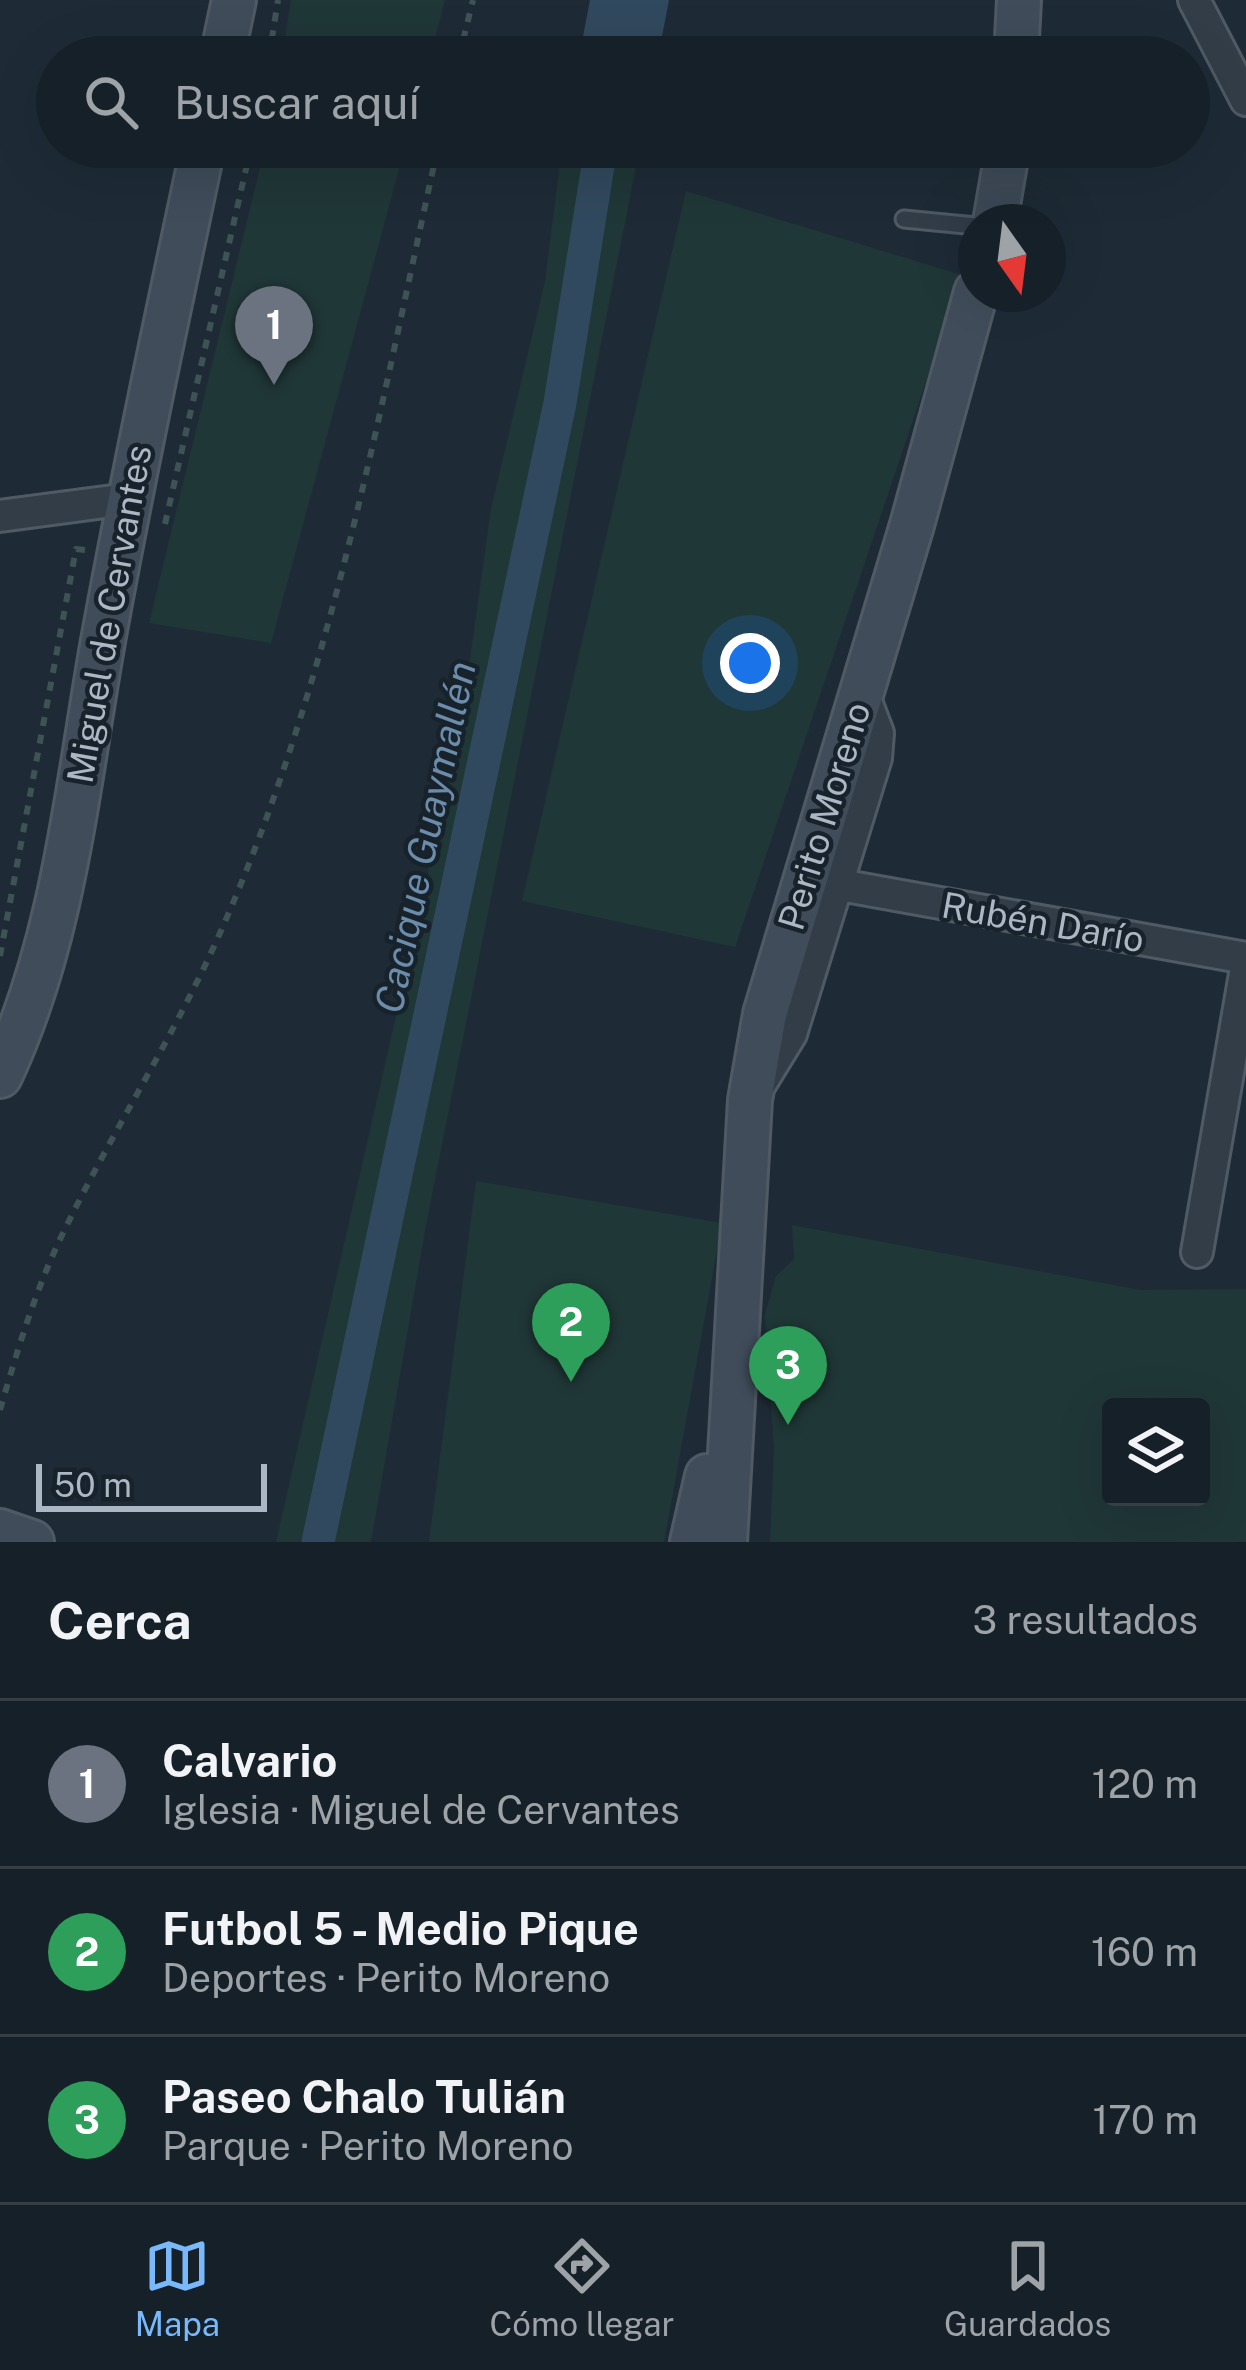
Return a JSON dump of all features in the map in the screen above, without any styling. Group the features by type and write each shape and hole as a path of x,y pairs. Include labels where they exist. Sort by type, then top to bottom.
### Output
{"main road":[{"path":"226,36 234,0"},
{"path":"1017,36 1019,0"},
{"name":"Miguel de Cervantes","path":"0,1076 12,1025 51,942 128,499 199,168"},
{"path":"998,204 1004,168"},
{"name":"Perito Moreno","path":"725,1542 750,1100 765,1014 970,312"},
{"name":"Perito Moreno","path":"692,1542 734,1351"},
{"path":"0,1531 32,1542"}],"street":[{"path":"1194,0 1246,100"},
{"path":"0,515 128,499"},
{"path":"750,1100 791,1034 876,758 878,733 862,691"},
{"name":"Rubén Darío","path":"840,886 1246,958"},
{"path":"1197,1252 1246,968"}],"lane":[{"path":"904,219 958,224"}],"path":[{"path":"272,36 278,0"},
{"path":"464,36 473,0"},
{"path":"0,1410 32,1303 63,1233 220,932 305,708 339,587 433,168"}],"green space":[{"path":"291,0 445,0 436,36 285,36"},
{"path":"260,168 399,168 271,643 149,623"},
{"path":"559,168 636,168 426,1225 372,1536 370,1542 276,1542 420,911 465,694 491,509 545,281"},
{"path":"686,191 958,274 958,287 735,947 522,901"},
{"path":"476,1181 722,1223 664,1542 429,1542"},
{"path":"792,1225 1140,1290 1246,1289 1246,1542 770,1542 774,1449 765,1314 776,1276 794,1259"}],"water":[{"path":"590,0 669,0 662,36 583,36"}],"waterway":[{"name":"Cacique Guaymallén","path":"318,1542 560,403 598,168"}],"place":[{"name":"Calvario","path":"274,385"},
{"name":"Futbol 5 - Medio Pique","path":"571,1382"},
{"name":"Paseo Chalo Tulián","path":"788,1425"}]}
